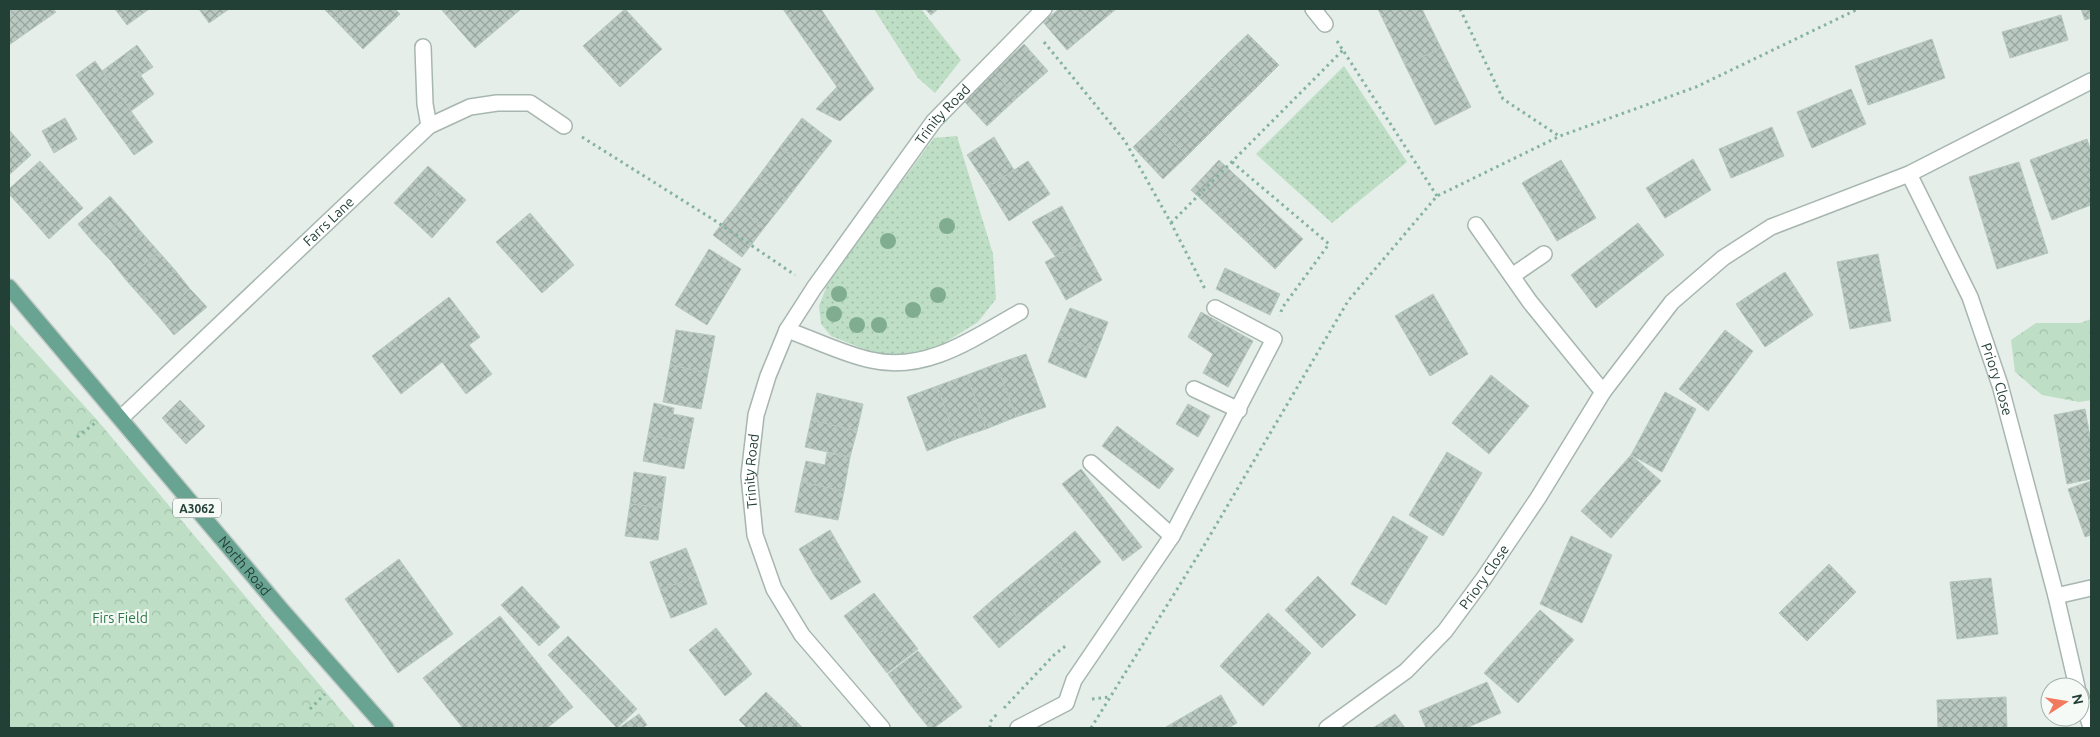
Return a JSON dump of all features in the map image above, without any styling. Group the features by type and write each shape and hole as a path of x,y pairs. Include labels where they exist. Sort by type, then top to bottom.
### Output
{"main road":[{"name":"North Road","path":"9,287 281,609 386,728"}],"street":[{"name":"Trinity Road","path":"882,728 802,635 774,589 755,535 749,476 756,415 768,376 788,330 814,288 934,120 1044,9"},
{"path":"1313,9 1325,24"},
{"path":"423,47 425,104 430,126"},
{"name":"Priory Close","path":"1327,728 1406,671 1445,630 1484,578 1533,506 1603,392 1672,302 1723,258 1771,228 1909,174 2091,81"},
{"name":"Farrs Lane","path":"121,418 430,126 470,107 497,103 530,103 564,126"},
{"name":"Priory Close","path":"1909,174 1970,297 2000,385 2076,677"},
{"path":"1476,226 1530,302 1603,392"},
{"path":"1512,276 1544,254"},
{"path":"1018,728 1066,703 1074,680 1172,536 1239,410 1274,339 1215,308"},
{"path":"788,330 871,361 908,363 948,352 1020,312"},
{"path":"1194,389 1239,410"},
{"path":"1091,463 1172,536"},
{"path":"2056,596 2091,588"}],"path":[{"path":"1460,9 1504,99 1560,136"},
{"path":"1091,728 1202,548 1348,301 1437,196 1560,136 1696,86 1858,9"},
{"path":"1029,23 1125,141 1171,223 1215,308"},
{"path":"1325,24 1344,49 1437,196"},
{"path":"1171,223 1344,49"},
{"path":"564,126 714,220 814,288"},
{"path":"1232,162 1329,244 1282,308 1274,339"},
{"path":"77,438 91,426"},
{"path":"990,728 990,722 1054,655 1069,643"}],"green space":[{"path":"874,9 921,9 961,60 935,93 918,78"},
{"path":"1344,66 1407,162 1332,223 1256,154"},
{"path":"957,136 993,254 996,299 978,322 941,345 910,357 884,355 831,336 821,324 819,306 829,280 934,138"},
{"path":"2091,319 2091,400 2079,402 2042,395 2015,372 2011,340 2036,323 2080,323"},
{"name":"Firs Field","path":"9,323 98,421 356,728 9,728"}],"building":[{"path":"9,9 53,9 56,12 26,33"},
{"path":"9,9 26,33 9,45"},
{"path":"115,9 149,9 127,25"},
{"path":"199,9 229,9 209,23"},
{"path":"324,9 347,9 335,20"},
{"path":"347,9 395,9 400,14 363,49 335,20"},
{"path":"441,9 521,9 475,48"},
{"path":"625,9 662,49 620,87 583,46"},
{"path":"783,9 821,9 874,89 840,121 816,109 837,87"},
{"path":"925,9 938,9 931,15"},
{"path":"1059,9 1075,9 1092,29 1067,50 1043,22"},
{"path":"1075,9 1116,9 1092,29"},
{"path":"1378,9 1422,9 1441,48 1405,65"},
{"path":"2081,9 2091,9 2091,18 2085,20"},
{"path":"2061,15 2068,40 2010,58 2002,32"},
{"path":"1248,34 1279,65 1256,88 1225,56"},
{"path":"1932,39 1945,78 1868,105 1855,66"},
{"path":"1024,44 1048,71 1017,98 994,72"},
{"path":"137,45 153,67 141,75 125,54"},
{"path":"1441,48 1471,107 1435,125 1405,65"},
{"path":"125,54 154,94 131,111 102,71"},
{"path":"1225,56 1256,88 1233,110 1202,79"},
{"path":"95,61 153,142 134,155 76,75"},
{"path":"994,72 1017,98 987,126 963,100"},
{"path":"1202,79 1233,110 1210,133 1179,102"},
{"path":"1851,89 1866,124 1812,148 1797,112"},
{"path":"1179,102 1210,133 1187,156 1156,125"},
{"path":"65,118 77,139 54,153 42,131"},
{"path":"802,118 832,141 809,170 780,147"},
{"path":"1156,125 1187,156 1163,179 1133,147"},
{"path":"1772,127 1784,156 1731,178 1719,149"},
{"path":"9,132 31,155 9,175"},
{"path":"994,137 1014,170 988,187 967,155"},
{"path":"2087,139 2091,152 2091,205 2052,220 2030,160"},
{"path":"780,147 809,170 787,199 758,177"},
{"path":"1693,159 1711,190 1665,218 1646,188"},
{"path":"1219,160 1247,186 1219,216 1191,190"},
{"path":"1561,160 1596,218 1557,241 1522,183"},
{"path":"40,161 62,185 28,215 9,194 9,189"},
{"path":"1028,161 1050,194 1009,221 988,187"},
{"path":"2019,162 2048,253 1997,269 1969,177"},
{"path":"428,166 447,183 413,220 394,203"},
{"path":"758,177 787,199 764,228 736,206"},
{"path":"447,183 466,200 432,238 413,220"},
{"path":"62,185 83,208 49,239 28,215"},
{"path":"1247,186 1275,213 1247,242 1219,216"},
{"path":"110,196 127,215 94,243 78,224"},
{"path":"736,206 764,228 742,257 713,235"},
{"path":"1062,206 1082,243 1055,256 1032,222"},
{"path":"530,213 574,265 542,293 496,242"},
{"path":"1275,213 1303,239 1275,269 1247,242"},
{"path":"127,215 142,233 111,261 94,243"},
{"path":"1638,223 1664,255 1596,308 1571,275"},
{"path":"142,233 159,252 126,280 111,261"},
{"path":"1082,243 1102,280 1066,300 1045,262"},
{"path":"709,249 741,269 707,325 675,305"},
{"path":"159,252 175,270 142,298 126,280"},
{"path":"1878,254 1891,321 1850,329 1837,262"},
{"path":"1225,268 1280,294 1270,315 1216,289"},
{"path":"175,270 190,289 159,317 142,298"},
{"path":"1785,272 1813,315 1765,347 1736,304"},
{"path":"190,289 207,307 174,335 159,317"},
{"path":"1433,294 1468,354 1430,376 1395,316"},
{"path":"449,297 480,337 469,345 492,374 466,394 442,362 401,394 372,356"},
{"path":"1070,308 1108,322 1097,351 1058,336"},
{"path":"1201,312 1253,341 1228,387 1203,373 1213,354 1188,337"},
{"path":"676,330 715,336 708,373 670,365"},
{"path":"1725,330 1753,351 1708,411 1679,389"},
{"path":"1058,336 1097,351 1086,378 1048,362"},
{"path":"1026,354 1046,407 1016,417 996,364"},
{"path":"996,364 1016,417 986,429 967,375"},
{"path":"670,365 708,373 701,409 663,402"},
{"path":"967,375 986,429 956,439 937,386"},
{"path":"1491,375 1529,406 1489,454 1452,423"},
{"path":"937,386 956,439 927,451 907,397"},
{"path":"1665,392 1696,409 1662,472 1631,455"},
{"path":"817,393 863,404 857,431 811,420"},
{"path":"180,400 205,426 186,444 162,418"},
{"path":"654,403 674,408 673,414 694,418 689,443 648,435"},
{"path":"1188,404 1210,416 1198,437 1176,424"},
{"path":"2085,409 2091,442 2091,479 2067,484 2054,415"},
{"path":"811,420 857,431 850,457 805,447"},
{"path":"1117,426 1174,469 1159,489 1102,446"},
{"path":"648,435 689,443 684,469 643,461"},
{"path":"1447,452 1482,473 1443,536 1409,515"},
{"path":"827,453 850,457 844,491 801,482 806,461 825,465"},
{"path":"1631,455 1661,481 1611,538 1581,511"},
{"path":"1081,469 1142,547 1123,561 1062,484"},
{"path":"634,472 666,477 662,508 630,504"},
{"path":"2091,481 2091,535 2085,537 2068,489"},
{"path":"801,482 844,491 838,520 795,512"},
{"path":"630,504 662,508 658,540 625,536"},
{"path":"1393,516 1428,537 1386,605 1351,584"},
{"path":"830,530 845,556 814,575 799,549"},
{"path":"1075,531 1101,562 1075,584 1049,553"},
{"path":"1571,536 1612,555 1582,623 1540,604"},
{"path":"686,548 697,576 660,590 650,562"},
{"path":"1049,553 1075,584 1050,605 1024,574"},
{"path":"845,556 861,582 831,600 814,575"},
{"path":"399,559 453,634 398,673 345,599"},
{"path":"1829,564 1856,592 1807,641 1779,613"},
{"path":"1024,574 1050,605 1025,626 998,595"},
{"path":"697,576 707,604 671,618 660,590"},
{"path":"1318,576 1356,615 1322,648 1285,610"},
{"path":"1991,578 1998,634 1957,639 1950,582"},
{"path":"522,586 560,627 539,646 501,605"},
{"path":"874,593 896,621 865,644 844,616"},
{"path":"998,595 1025,626 999,648 973,617"},
{"path":"1540,610 1574,640 1518,703 1484,673"},
{"path":"1268,613 1311,653 1263,706 1220,666"},
{"path":"500,616 573,707 547,728 463,728 423,678"},
{"path":"896,621 918,649 887,673 865,644"},
{"path":"716,628 734,651 707,673 689,650"},
{"path":"568,636 606,676 586,695 548,655"},
{"path":"734,651 752,674 725,696 707,673"},
{"path":"918,651 940,679 909,703 888,674"},
{"path":"606,676 637,709 617,728 586,695"},
{"path":"940,679 962,707 934,728 929,728 909,703"},
{"path":"1487,682 1501,713 1466,728 1426,728 1419,711"},
{"path":"766,692 787,712 770,728 747,728 739,720"},
{"path":"1221,695 1237,723 1228,728 1166,727"},
{"path":"2006,697 2007,728 1938,728 1937,700"},
{"path":"787,712 803,728 770,728"},
{"path":"639,714 647,725 642,728 619,728"},
{"path":"1395,714 1405,728 1373,728"}]}
